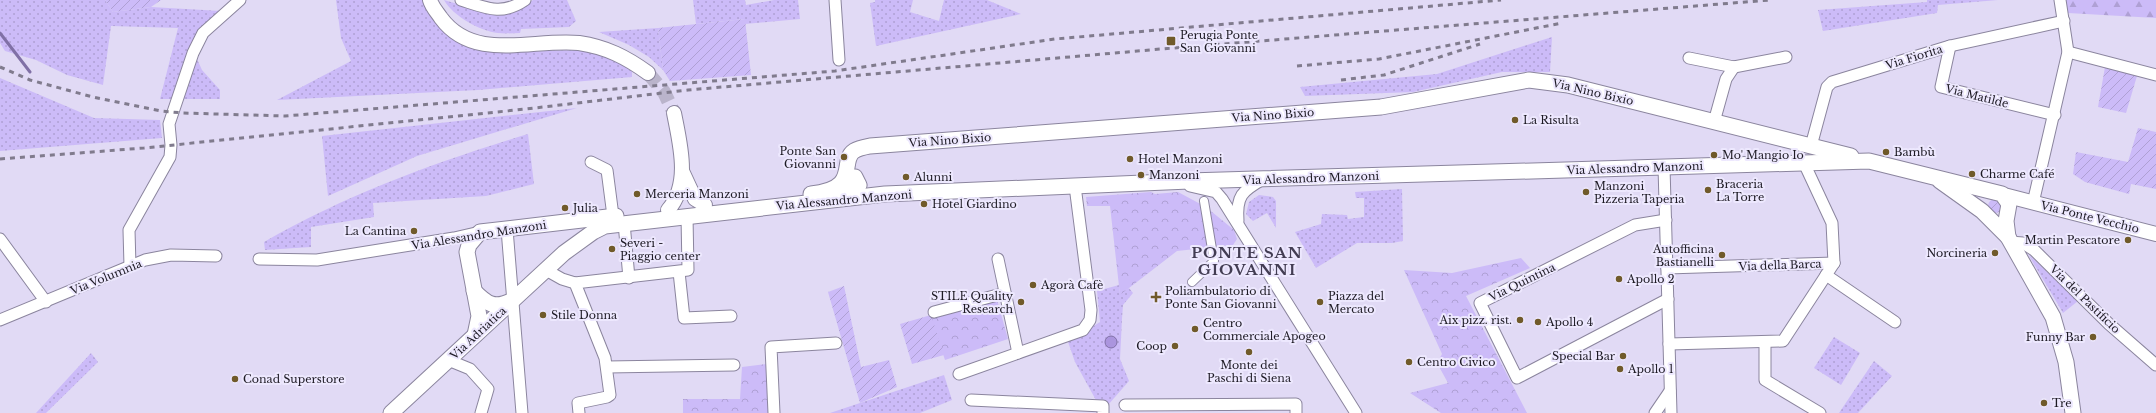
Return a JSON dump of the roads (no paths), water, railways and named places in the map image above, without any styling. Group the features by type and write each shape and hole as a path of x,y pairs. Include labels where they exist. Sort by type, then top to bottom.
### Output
{"main road":[{"name":"Via Nino Bixio","path":"848,186 851,154 854,151 870,146 1381,107 1529,80 1568,85 1714,122 1805,152 1869,161 1935,177"},
{"name":"Via Alessandro Manzoni","path":"480,232 554,224 687,216 885,194 1158,182 1664,167 1805,152"},
{"path":"1935,177 2004,203"},
{"path":"1935,177 1986,216 2009,239 2053,317 2066,362 2072,413"},
{"name":"Via Alessandro Manzoni","path":"564,253 593,232 618,220 668,210 815,194 830,189 848,186"},
{"path":"821,201 848,186 885,194"},
{"path":"1986,216 1983,199 2004,203"},
{"path":"1986,216 2000,220 2004,203"},
{"path":"2004,203 2009,239"},
{"path":"554,224 564,230 568,236 568,243 564,253"},
{"path":"475,335 479,316 467,252 469,245 480,232"},
{"name":"Via Adriatica","path":"391,413 564,253"},
{"path":"474,291 482,298 496,305 502,305 513,300"}],"street":[{"path":"130,266 129,230 170,157 171,145 169,124 193,52 203,33 240,0"},
{"path":"430,0 447,26 469,39 493,46 577,43 601,47 626,57 648,73"},
{"path":"462,0 500,10 514,7 525,0"},
{"path":"835,0 839,60"},
{"path":"2028,201 2055,115 2068,52 2060,0"},
{"name":"Via Fiorita","path":"1805,152 1827,87 1832,82 1950,46 2064,21"},
{"name":"Via Matilde","path":"1950,46 1941,87 2055,115"},
{"path":"2068,52 2156,75"},
{"path":"1689,58 1734,67 1786,57"},
{"path":"1714,122 1726,79 1734,67"},
{"path":"668,210 677,197 682,170 680,141 674,113"},
{"name":"Via della Barca","path":"1667,268 1834,263 1832,223 1805,152"},
{"path":"591,162 607,170 629,278"},
{"path":"1664,167 1671,413"},
{"path":"682,170 691,193 698,202 706,205"},
{"path":"1238,222 1237,209 1239,199 1243,193 1264,179"},
{"path":"1158,182 1204,188 1216,192 1238,222 1356,413"},
{"path":"959,374 1083,330 1090,320 1090,303 1075,186"},
{"path":"1192,282 1214,261 1213,247 1204,201"},
{"name":"Via Ponte Vecchio","path":"2004,203 2028,201 2156,234"},
{"path":"687,216 684,271 684,318 731,316"},
{"name":"Via Quintina","path":"1666,220 1635,225 1480,303 1516,378 1668,299"},
{"path":"507,229 522,413"},
{"name":"Via Alessandro Manzoni","path":"259,259 318,260 454,238 480,232"},
{"path":"454,238 464,246 467,252"},
{"path":"0,239 46,302"},
{"name":"Via del Pastificio","path":"2009,239 2034,250 2109,324 2156,365"},
{"name":"Via Volumnia","path":"0,320 145,260 171,255 216,256"},
{"path":"998,259 1018,353"},
{"path":"1669,344 1783,341 1834,263"},
{"path":"546,270 562,279 575,283 684,271"},
{"name":"Via della Barca","path":"1826,275 1894,322"},
{"path":"575,283 607,367 610,395 578,403 579,413"},
{"path":"934,312 1005,293"},
{"path":"774,413 771,347 836,342"},
{"path":"1765,342 1765,380 1820,413"},
{"path":"448,360 470,369 488,389 481,413"},
{"path":"607,367 734,365"},
{"path":"1655,413 1662,406 1670,390"},
{"path":"970,400 1103,406 1103,413"},
{"path":"1125,405 1296,404 1296,413"}],"waterway":[{"path":"0,33 30,72"}],"tunnel":[{"path":"648,73 664,92 674,113"}],"railway":[{"path":"0,67 30,80 93,97 161,111 285,116 835,71 1055,39 1501,0"},
{"path":"0,159 144,148 526,109 688,90 1161,49 1770,0"},
{"path":"1297,66 1379,59 1562,23"},
{"path":"1341,80 1384,75 1480,44"}],"place":[{"name":"Perugia Ponte San Giovanni","path":"1171,41"},
{"name":"La Risulta","path":"1515,120"},
{"name":"Bambù","path":"1886,152"},
{"name":"Mo' Mangio Io","path":"1714,155"},
{"name":"Ponte San Giovanni","path":"844,157"},
{"name":"Hotel Manzoni","path":"1130,159"},
{"name":"Charme Café","path":"1972,174"},
{"name":"Manzoni","path":"1141,175"},
{"name":"Alunni","path":"906,177"},
{"name":"Braceria La Torre","path":"1708,190"},
{"name":"Manzoni Pizzeria Taperia","path":"1586,192"},
{"name":"Merceria Manzoni","path":"637,194"},
{"name":"Hotel Giardino","path":"924,204"},
{"name":"Julia","path":"565,208"},
{"name":"La Cantina","path":"414,231"},
{"name":"Martin Pescatore","path":"2128,240"},
{"name":"Severi - Piaggio center","path":"612,249"},
{"name":"Norcineria","path":"1995,253"},
{"name":"Autofficina Bastianelli","path":"1722,255"},
{"name":"Apollo 2","path":"1619,279"},
{"name":"Agorà Cafè","path":"1033,285"},
{"name":"Poliambulatorio di Ponte San Giovanni","path":"1156,297"},
{"name":"STILE Quality Research","path":"1021,302"},
{"name":"Piazza del Mercato","path":"1320,302"},
{"name":"Stile Donna","path":"543,315"},
{"name":"Aix pizz. rist.","path":"1520,320"},
{"name":"Apollo 4","path":"1538,322"},
{"name":"Centro Commerciale Apogeo","path":"1195,329"},
{"name":"Funny Bar","path":"2093,337"},
{"name":"Coop","path":"1175,346"},
{"name":"Monte dei Paschi di Siena","path":"1249,352"},
{"name":"Special Bar","path":"1623,356"},
{"name":"Centro Civico","path":"1409,362"},
{"name":"Apollo 1","path":"1620,369"},
{"name":"Conad Superstore","path":"235,379"},
{"name":"Tre","path":"2044,403"}],"district":[{"name":"PONTE SAN GIOVANNI","path":"1247,260"}]}
